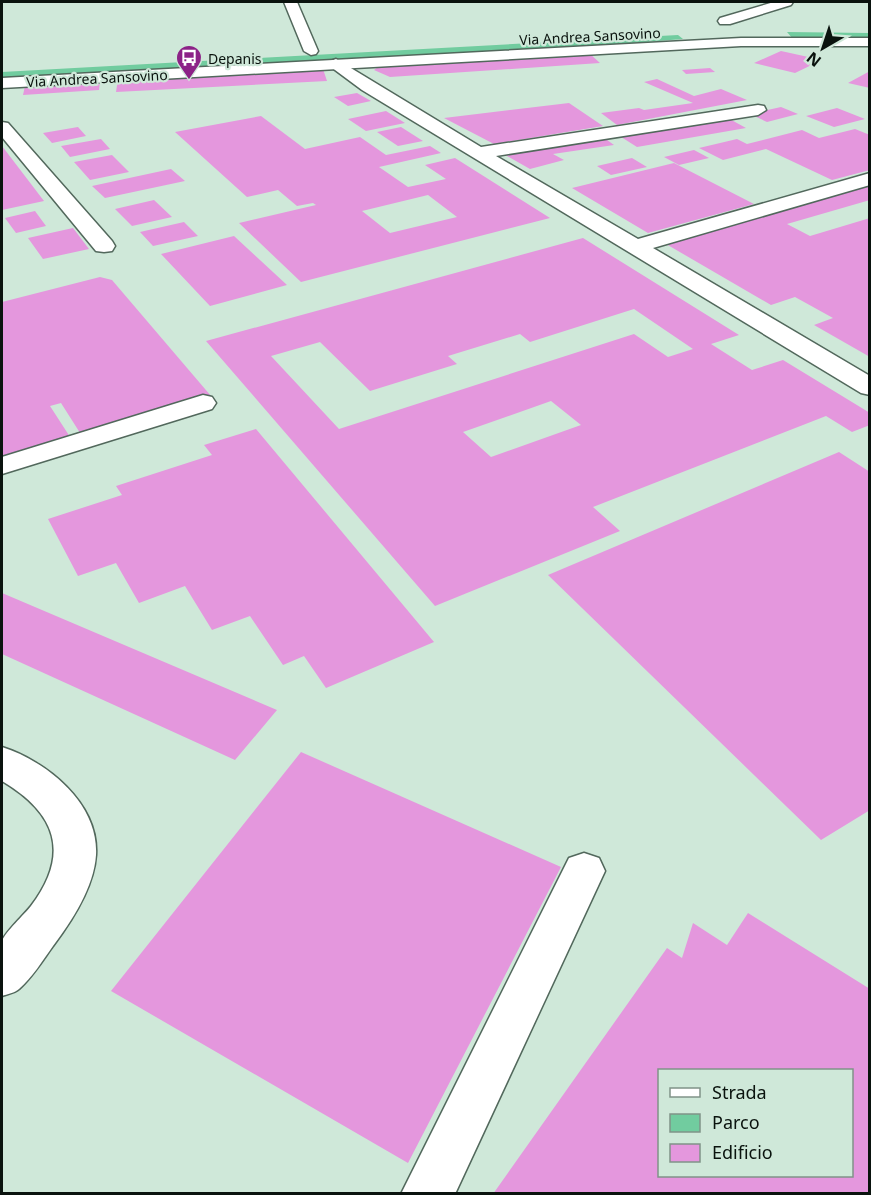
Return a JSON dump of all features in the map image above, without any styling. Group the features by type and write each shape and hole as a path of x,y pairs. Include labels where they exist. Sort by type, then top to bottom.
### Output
{"street":[{"path":"290,2 299,51"},
{"path":"741,42 724,20 786,2"},
{"name":"Via Andrea Sansovino","path":"264,53 724,20 870,29"},
{"name":"Via Andrea Sansovino","path":"2,83 741,42 870,42"},
{"path":"336,64 368,87 870,387"},
{"path":"478,153 758,110"},
{"path":"2,127 104,246"},
{"path":"636,247 870,179"},
{"path":"2,466 203,403"},
{"path":"2,762 37,782 67,814 74,833 75,855 69,880 60,900 2,975"},
{"path":"427,1194 584,871"}],"green space":[{"path":"787,32 869,33 869,39 793,39"},
{"path":"678,35 683,39 557,49 2,79 2,72"}],"building":[{"path":"781,51 822,60 795,73 754,63"},
{"path":"589,53 600,63 390,77 374,70 381,65"},
{"path":"710,68 715,72 686,74 682,70"},
{"path":"323,69 327,81 116,92 118,79"},
{"path":"870,71 870,88 848,83"},
{"path":"657,79 694,96 721,89 747,100 617,125 601,113 693,103 644,82"},
{"path":"100,81 99,90 23,95 25,86"},
{"path":"357,93 371,101 348,106 334,97"},
{"path":"569,103 603,126 494,144 444,118"},
{"path":"781,107 798,114 767,122 750,114"},
{"path":"837,108 865,119 834,127 806,116"},
{"path":"386,111 405,123 366,131 348,119"},
{"path":"261,116 305,149 360,137 386,155 430,146 441,153 379,167 408,187 446,179 425,165 455,158 550,218 301,282 239,223 316,205 313,203 297,206 278,190 247,197 175,132","holes":["428,195 457,217 390,233 362,211"]},
{"path":"726,117 746,128 637,147 618,135"},
{"path":"78,127 86,136 52,143 43,133"},
{"path":"401,127 423,141 398,146 377,132"},
{"path":"855,129 870,135 870,170 832,180 766,149 723,160 699,148 737,139 747,144 802,130 819,138"},
{"path":"603,137 614,145 553,154 564,160 530,169 500,152"},
{"path":"101,139 110,149 70,157 61,146"},
{"path":"2,146 44,201 2,210"},
{"path":"694,150 709,158 679,165 664,157"},
{"path":"112,155 129,172 90,180 74,162"},
{"path":"632,158 647,167 611,175 597,166"},
{"path":"674,163 754,204 648,233 572,188"},
{"path":"171,169 185,181 105,198 92,186"},
{"path":"870,186 870,200 787,224 810,236 870,218 870,357 814,325 833,318 795,297 771,305 666,244"},
{"path":"154,200 172,217 132,226 115,209"},
{"path":"35,211 46,226 16,233 5,218"},
{"path":"184,222 198,236 153,246 140,232"},
{"path":"73,228 89,249 43,259 28,238"},
{"path":"234,236 287,285 210,306 161,254"},
{"path":"583,238 739,335 711,344 752,370 783,360 870,413 870,425 852,432 826,416 593,507 620,531 435,606 206,341","holes":["634,309 693,349 668,357 634,334 339,429 271,356 320,342 370,391 457,364 448,356 520,334 530,342","551,401 581,425 491,457 463,432"]},
{"path":"100,277 112,280 211,396 82,436 61,403 50,406 72,440 2,462 2,302"},
{"path":"256,429 434,642 326,688 304,656 283,665 250,616 212,630 185,586 139,603 116,563 78,576 48,519 122,495 116,486 212,455 204,445"},
{"path":"839,452 870,472 870,810 821,840 548,575"},
{"path":"2,593 277,710 235,760 2,654"},
{"path":"301,752 561,867 408,1163 111,991"},
{"path":"748,913 870,989 870,1194 493,1194 667,948 682,958 693,923 727,945"}],"place":[{"name":"Depanis","path":"189,81"}]}
